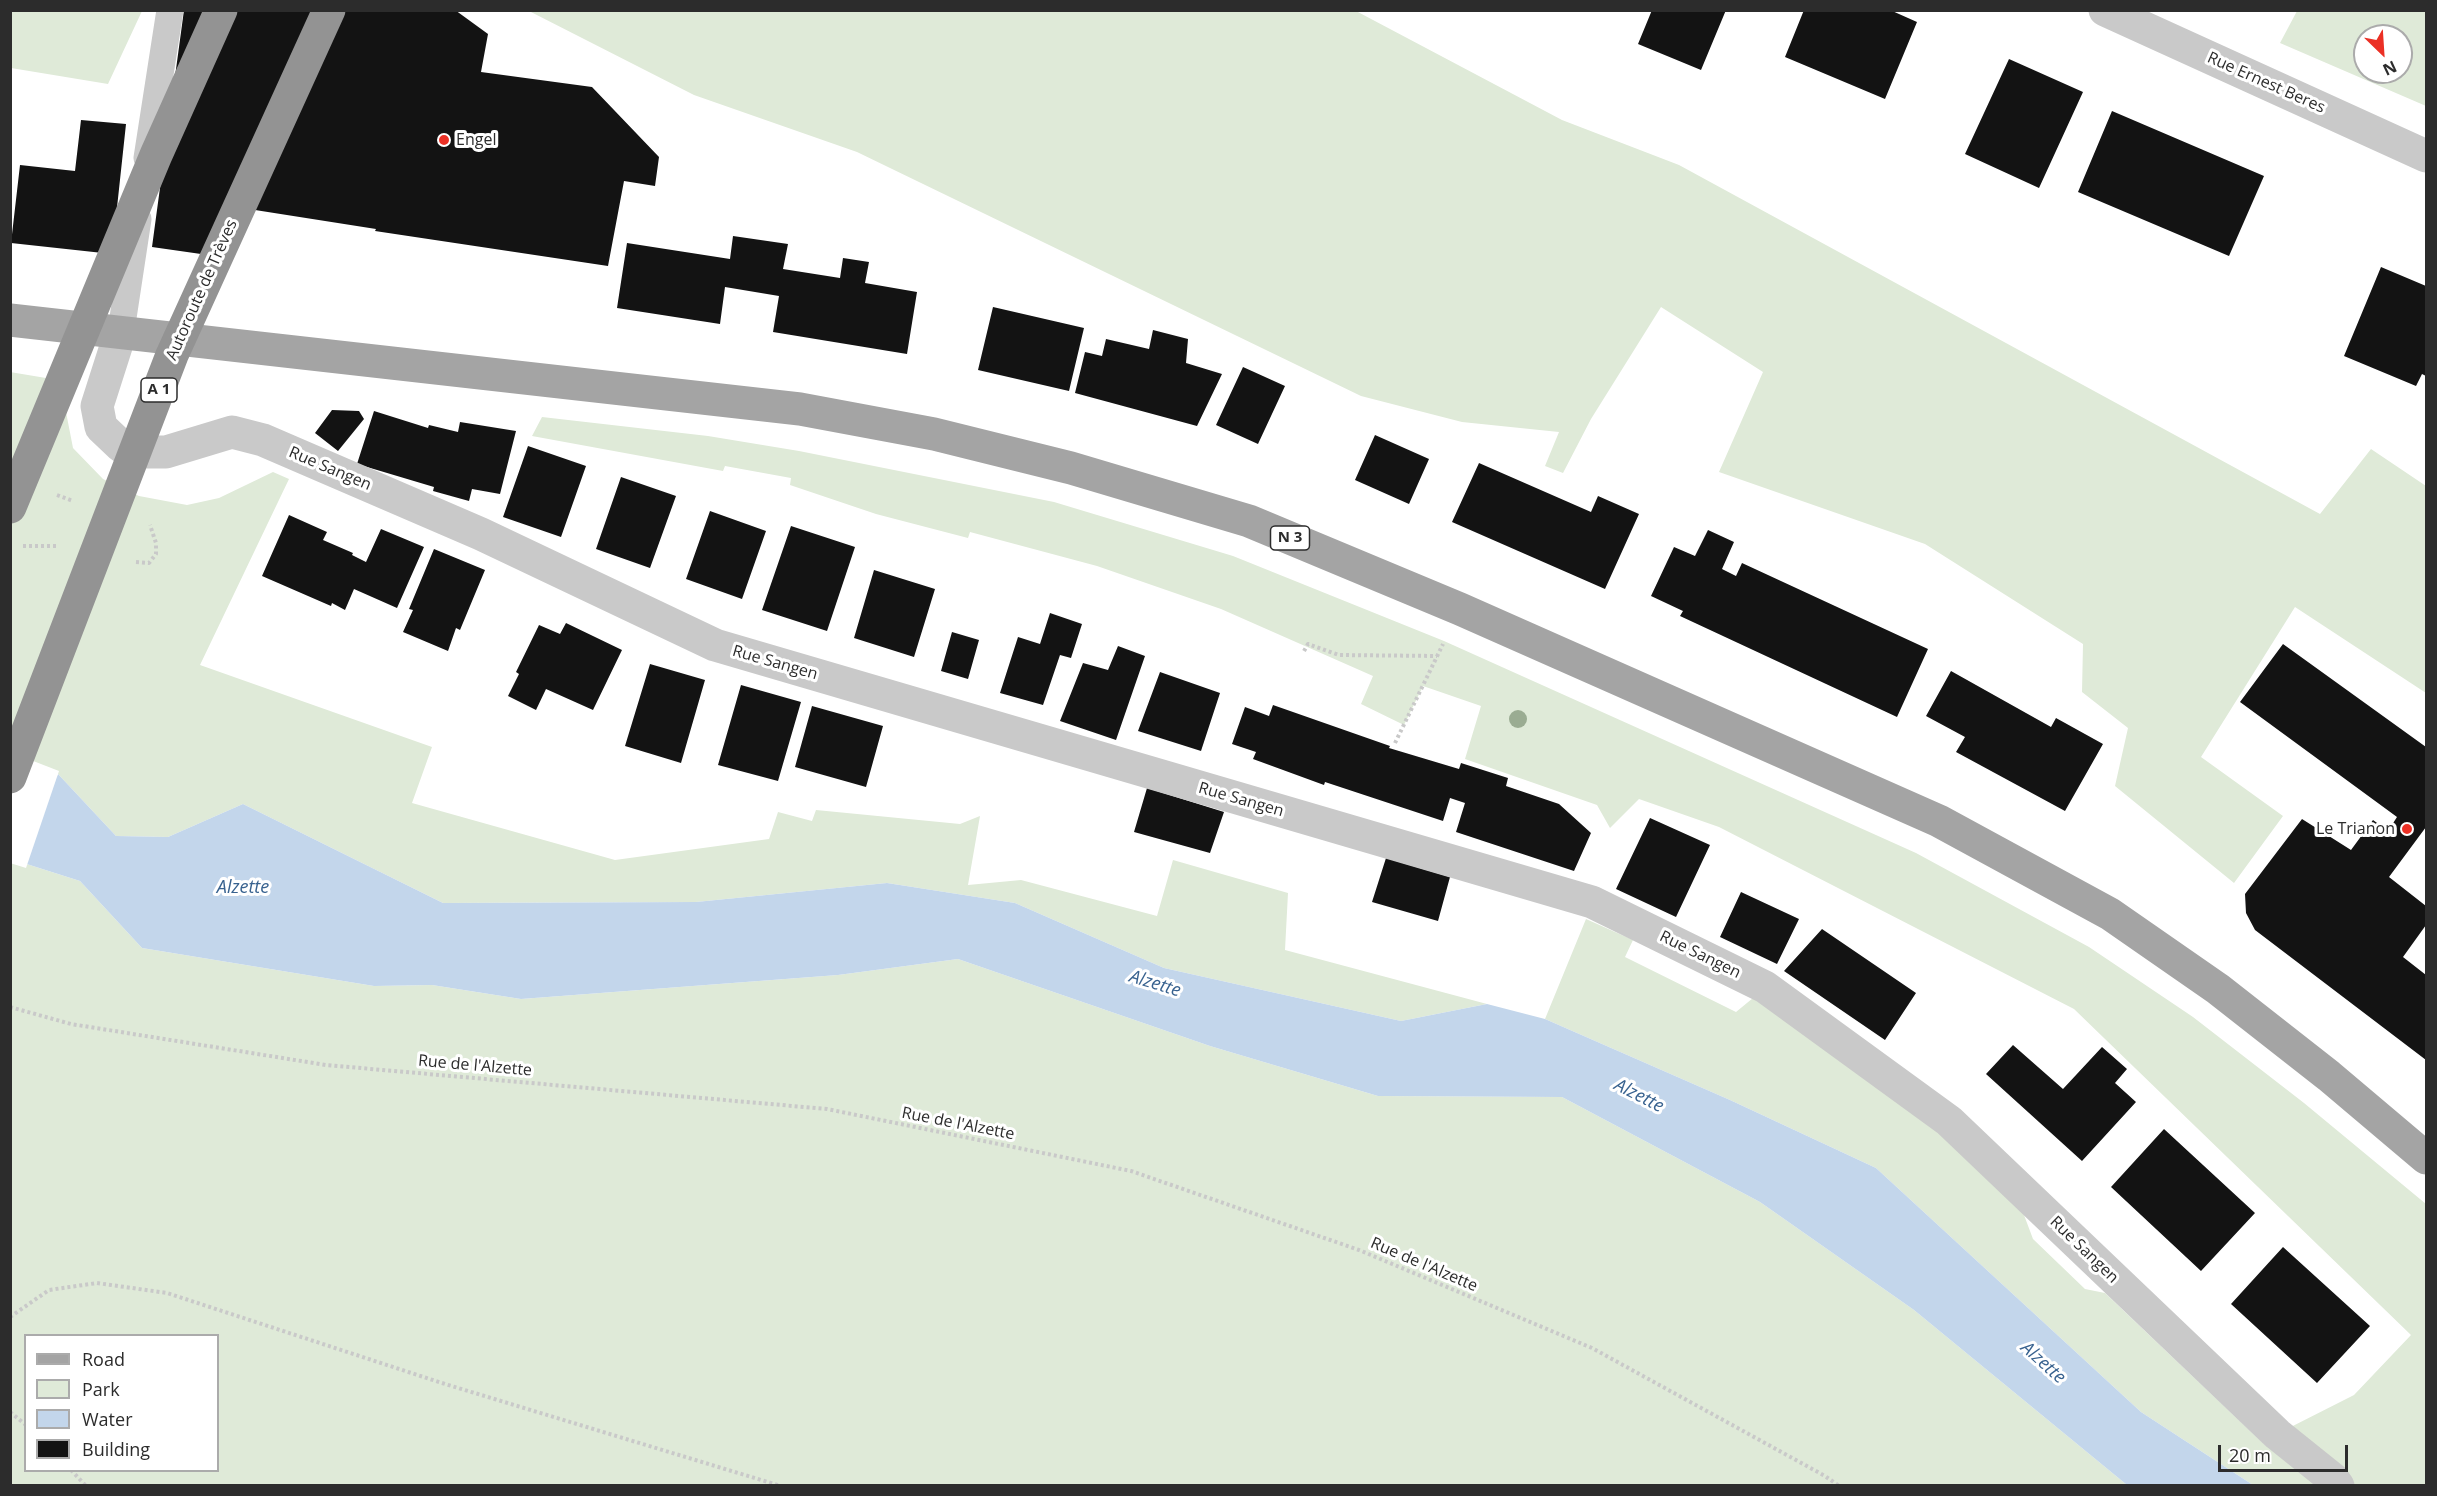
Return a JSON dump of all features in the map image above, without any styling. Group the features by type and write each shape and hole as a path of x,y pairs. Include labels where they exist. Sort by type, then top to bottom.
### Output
{"highway":[{"path":"10,507 156,155 221,10"},
{"name":"Autoroute de Trèves","path":"10,777 172,356 329,10"}],"main road":[{"name":"N 3","path":"10,320 800,409 934,434 1071,468 1249,521 1460,609 1949,826 2110,914 2218,989 2329,1076 2427,1158"}],"street":[{"name":"Rue Ernest Beres","path":"2105,10 2427,156"},
{"name":"Rue Sangen","path":"121,331 98,406 101,427 121,446 147,452 166,452 232,432 263,440 481,534 715,645 1592,902 1765,987 1948,1121 2277,1434 2338,1485"}],"lane":[{"path":"121,331 170,10"}],"path":[{"path":"1395,743 1444,641"},
{"path":"1304,651 1308,644 1339,655 1437,656"},
{"name":"Rue de l'Alzette","path":"10,1007 71,1024 326,1065 827,1109 1131,1171 1359,1250 1592,1348 1839,1485"},
{"path":"10,1317 49,1290 97,1283 167,1293 446,1384 781,1485"},
{"path":"10,1412 24,1423"},
{"path":"73,1472 86,1485"}],"green space":[{"path":"10,11 142,11 108,84 11,68"},
{"path":"529,11 1356,11 1562,120 1679,165 2320,514 2371,449 2426,486 2426,693 2295,607 2201,757 2283,816 2234,883 2115,786 2128,728 2082,692 2083,644 1925,544 1719,472 1763,372 1661,307 1591,419 1563,473 1545,466 1559,432 1462,422 1361,396 857,152 694,95"},
{"path":"2297,11 2426,11 2426,106 2375,84 2413,84 2413,24 2353,24 2353,74 2280,43"},
{"path":"10,372 70,382 66,412 73,448 103,479 139,496 187,505 219,498 273,472 289,479 200,665 432,747 412,803 615,860 769,839 778,812 812,821 816,810 960,824 980,816 968,885 1021,880 1157,916 1173,860 1288,893 1285,950 1487,1004 1401,1021 1164,968 1015,903 887,883 696,902 443,903 243,804 168,837 116,836 58,774 11,755"},
{"path":"542,417 708,436 799,451 1054,502 1233,556 1444,641 1916,853 2089,947 2193,1017 2304,1103 2426,1204 2426,1485 2253,1485 2141,1412 1876,1168 1730,1100 1545,1019 1586,919 1633,940 1625,957 1736,1012 1753,998 1914,1110 2021,1207 2033,1239 2085,1289 2105,1293 2266,1446 2277,1434 2354,1395 2411,1335 2074,1009 1719,827 1639,799 1610,828 1597,805 1465,759 1481,706 1423,686 1404,725 1361,704 1373,676 1221,609 1097,566 970,532 968,538 876,514 790,485 791,478 725,466 723,471 532,436"},
{"path":"11,859 80,881 142,948 374,986 432,985 521,999 838,975 958,959 1210,1046 1378,1096 1562,1097 1760,1202 1914,1310 2127,1485 11,1486"}],"water":[{"name":"Alzette","path":"58,774 116,836 168,837 243,804 443,903 696,902 887,883 1015,903 1164,968 1401,1021 1487,1004 1545,1019 1730,1100 1876,1168 2141,1412 2253,1485 2127,1485 1914,1310 1760,1202 1562,1097 1378,1096 1210,1046 958,959 838,975 521,999 432,985 374,986 142,948 80,881 11,859"}],"pier":[{"path":"10,752 59,771 26,868 10,863"}],"building":[{"name":"Engel","path":"184,10 455,10 488,34 481,72 592,87 659,157 655,186 624,181 608,266 375,231 376,229 236,207 229,258 152,247"},
{"path":"1652,10 1726,10 1701,70 1638,44"},
{"path":"1804,10 1890,10 1917,22 1885,99 1785,57"},
{"path":"2009,59 2083,92 2039,188 1965,154"},
{"path":"2112,111 2264,176 2229,256 2078,192"},
{"path":"81,120 126,124 112,254 11,243 20,165 75,171"},
{"path":"733,236 788,244 783,269 840,278 843,258 869,262 865,283 917,292 907,354 773,332 779,296 725,287 720,324 617,308 627,243 730,259"},
{"path":"2381,267 2426,286 2426,376 2422,374 2416,386 2344,356"},
{"path":"993,307 1084,328 1069,391 978,370"},
{"path":"1153,330 1188,339 1186,363 1222,374 1197,426 1075,393 1085,352 1102,356 1106,339 1149,349"},
{"path":"1243,367 1285,386 1258,444 1216,425"},
{"path":"332,410 359,411 364,419 338,451 315,433"},
{"path":"374,411 428,428 429,425 458,432 460,422 516,431 500,494 472,489 469,501 433,491 434,487 357,464"},
{"path":"1375,435 1429,459 1409,504 1355,480"},
{"path":"528,446 586,466 561,537 503,517"},
{"path":"1479,463 1591,512 1598,496 1639,514 1605,589 1452,522"},
{"path":"621,477 676,496 650,568 596,549"},
{"path":"710,511 766,531 742,599 686,579"},
{"path":"289,515 327,532 323,540 353,553 352,555 366,562 381,529 424,547 397,608 354,589 345,610 262,576"},
{"path":"791,526 855,547 827,631 762,610"},
{"path":"1708,530 1734,542 1722,569 1736,576 1742,563 1928,649 1897,717 1680,616 1683,611 1651,596 1674,547 1695,556"},
{"path":"434,549 485,570 460,630 456,628 448,651 403,632 413,610 409,609"},
{"path":"874,570 935,589 914,657 854,638"},
{"path":"1050,613 1082,624 1071,658 1060,655 1043,705 1000,693 1018,637 1040,644"},
{"path":"566,623 622,650 593,710 546,689 536,710 508,696 519,674 516,672 539,625 560,634"},
{"path":"952,632 979,640 968,679 941,671"},
{"name":"Le Trianon","path":"2283,644 2426,747 2426,827 2389,877 2426,906 2426,925 2403,957 2426,975 2426,1060 2255,930 2246,913 2245,894 2302,819 2351,850 2373,820 2388,831 2397,817 2240,702"},
{"path":"1118,646 1145,656 1116,740 1060,721 1083,663 1108,670"},
{"path":"650,664 705,680 681,763 625,746"},
{"path":"1951,671 2051,727 2056,718 2103,744 2065,811 1956,752 1965,737 1926,716"},
{"path":"1160,672 1220,693 1201,751 1138,731"},
{"path":"741,685 801,702 778,781 718,765"},
{"path":"1273,705 1390,746 1389,748 1459,769 1461,763 1508,778 1506,786 1559,804 1591,833 1574,871 1456,832 1465,803 1450,798 1443,821 1325,782 1324,785 1253,759 1256,752 1232,744 1245,707 1269,716"},
{"path":"812,706 883,726 866,787 795,767"},
{"path":"1147,788 1224,812 1210,853 1134,832"},
{"path":"1650,818 1710,845 1676,917 1616,889"},
{"path":"1386,858 1450,877 1438,921 1372,902"},
{"path":"1741,892 1799,919 1777,964 1720,937"},
{"path":"1822,929 1916,993 1885,1040 1784,971"},
{"path":"2013,1045 2063,1089 2102,1047 2127,1069 2115,1083 2136,1102 2082,1161 1986,1074"},
{"path":"2164,1129 2255,1213 2201,1271 2111,1187"},
{"path":"2283,1247 2370,1326 2317,1383 2231,1304"}],"place":[{"name":"Engel","path":"444,140"},
{"name":"Le Trianon","path":"2407,829"}]}
